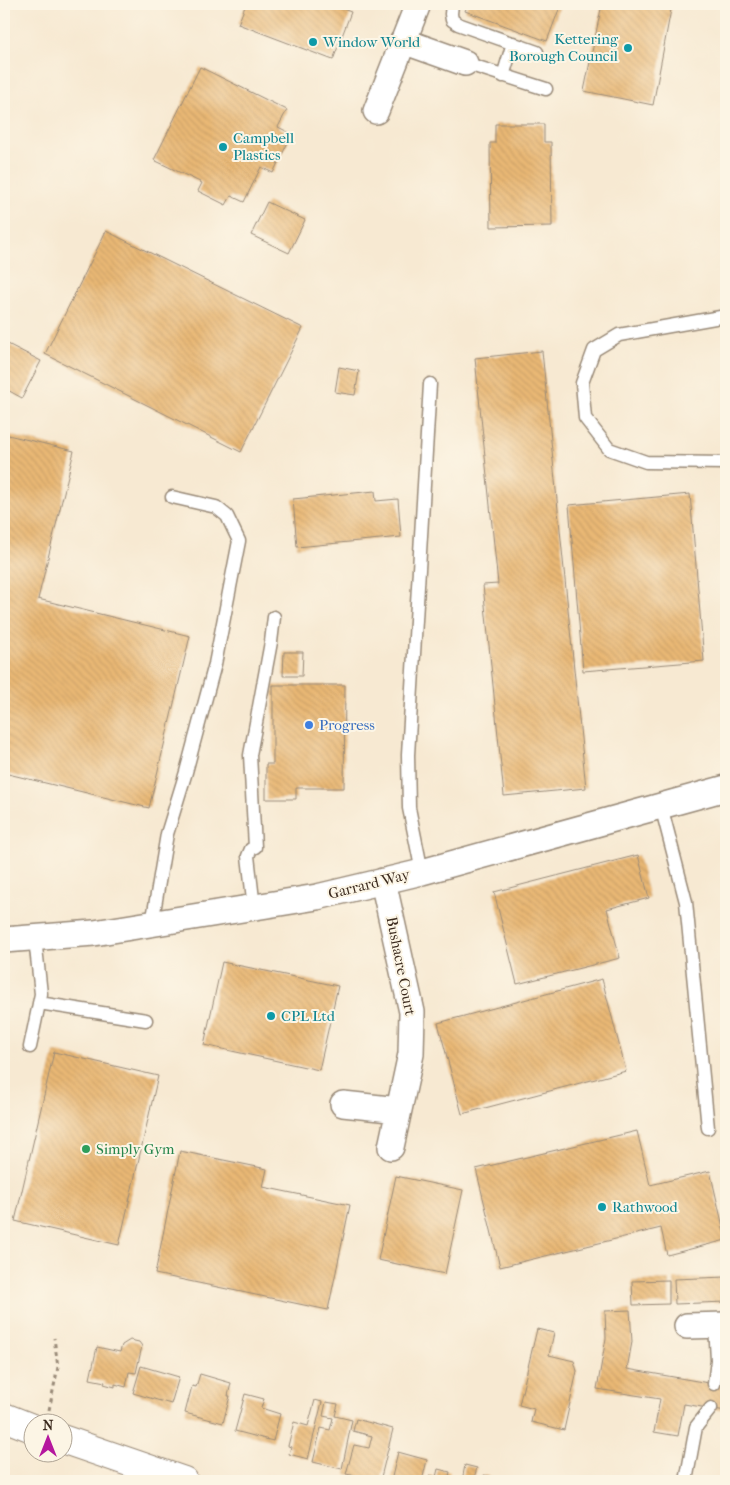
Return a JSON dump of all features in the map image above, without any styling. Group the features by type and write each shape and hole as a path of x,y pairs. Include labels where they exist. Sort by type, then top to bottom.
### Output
{"main road":[{"path":"4,1417 22,1420"},
{"path":"72,1442 184,1481"}],"street":[{"path":"376,111 418,4"},
{"path":"403,41 465,63"},
{"name":"Garrard Way","path":"4,940 94,933 317,897 422,872 726,788"},
{"name":"Bushacre Court","path":"383,881 412,1012 411,1054 391,1146"},
{"path":"343,1104 399,1110"},
{"path":"687,1326 720,1325"}],"lane":[{"path":"452,4 452,20 537,52"},
{"path":"503,76 512,43"},
{"path":"465,63 546,90"},
{"path":"726,316 619,335 594,350 582,383 585,418 609,449 646,462 726,463"},
{"path":"422,872 409,808 408,755 430,384"},
{"path":"152,924 167,834 215,664 239,541 227,516 216,507 172,497"},
{"path":"254,908 248,856 251,849 255,847 250,755 272,642 274,617"},
{"path":"662,806 686,902 708,1128"},
{"path":"30,1047 41,994 35,938"},
{"path":"39,1003 146,1020"},
{"path":"714,1384 720,1325"},
{"path":"686,1481 696,1427 711,1408"}],"path":[{"path":"43,1412 58,1368 54,1338"}],"building":[{"name":"Window World","path":"246,4 329,4 351,12 333,60 238,24"},
{"path":"468,4 561,4 547,41 465,11"},
{"name":"Kettering Borough Council","path":"602,4 672,4 653,105 584,91"},
{"name":"Campbell Plastics","path":"200,67 287,110 278,127 292,134 273,173 261,167 244,202 231,196 226,205 198,191 202,183 154,160"},
{"path":"495,124 544,124 544,142 551,142 552,226 491,227 490,143 495,143"},
{"path":"267,202 305,220 289,253 251,235"},
{"path":"106,231 303,328 241,452 45,354"},
{"path":"4,342 41,361 22,398 4,388"},
{"path":"542,351 586,788 504,796 483,585 498,584 475,358"},
{"path":"339,367 359,371 355,395 335,392"},
{"path":"4,434 74,451 38,599 190,636 149,808 4,773"},
{"path":"375,491 376,501 398,499 401,537 297,547 293,499"},
{"path":"690,494 704,661 583,671 569,505"},
{"path":"284,652 303,652 302,676 283,676"},
{"name":"Progress","path":"273,685 345,685 344,788 296,788 296,799 266,799 266,764 273,764"},
{"path":"638,855 649,898 607,909 620,958 517,984 494,892"},
{"name":"CPL Ltd","path":"222,962 338,986 319,1070 204,1045"},
{"path":"602,979 626,1071 462,1114 438,1023"},
{"name":"Simply Gym","path":"54,1052 158,1076 119,1245 15,1221"},
{"name":"Rathwood","path":"637,1131 650,1185 710,1171 726,1240 667,1255 661,1228 500,1267 476,1169"},
{"path":"180,1151 267,1169 263,1187 350,1205 328,1310 155,1274"},
{"path":"396,1176 463,1190 445,1274 378,1260"},
{"path":"726,1277 726,1302 675,1304 674,1279"},
{"path":"669,1280 669,1304 633,1305 632,1281"},
{"path":"630,1310 632,1342 627,1369 726,1386 726,1411 684,1404 678,1436 654,1432 660,1399 597,1389 606,1338 605,1311"},
{"path":"537,1329 554,1333 549,1355 574,1361 577,1371 564,1430 531,1422 534,1409 519,1405"},
{"path":"130,1340 139,1342 142,1346 136,1373 129,1372 126,1387 115,1384 115,1387 104,1384 105,1382 90,1379 97,1347 120,1352 122,1345"},
{"path":"141,1366 179,1377 171,1404 133,1393"},
{"path":"200,1374 231,1383 228,1396 230,1396 223,1423 185,1413 192,1386 196,1387"},
{"path":"245,1394 264,1399 261,1408 280,1414 273,1441 235,1431"},
{"path":"315,1400 322,1402 308,1459 289,1454 291,1447 288,1446 294,1422 308,1426"},
{"path":"326,1402 338,1404 335,1416 352,1420 342,1469 313,1462 321,1428 330,1430 333,1418 323,1416"},
{"path":"356,1419 393,1429 380,1481 346,1474 354,1445 369,1448 372,1436 353,1431"},
{"path":"398,1452 427,1460 422,1481 391,1481"},
{"path":"465,1465 477,1468 473,1481 462,1481"},
{"path":"438,1469 450,1472 448,1481 428,1481 430,1475 436,1477"},
{"path":"484,1475 509,1481 483,1481"}],"place":[{"name":"Window World","path":"313,42"},
{"name":"Kettering Borough Council","path":"628,48"},
{"name":"Campbell Plastics","path":"223,147"},
{"name":"Progress","path":"309,725"},
{"name":"CPL Ltd","path":"271,1016"},
{"name":"Simply Gym","path":"86,1149"},
{"name":"Rathwood","path":"602,1207"}]}
